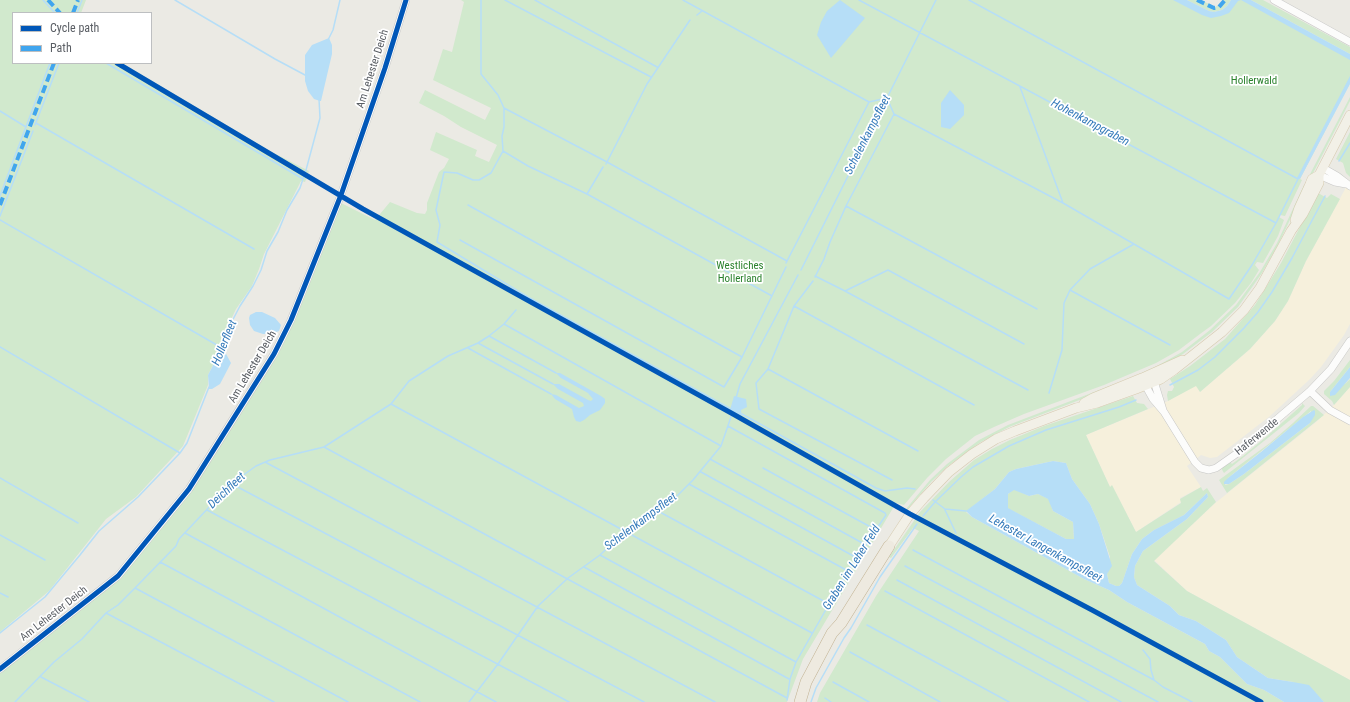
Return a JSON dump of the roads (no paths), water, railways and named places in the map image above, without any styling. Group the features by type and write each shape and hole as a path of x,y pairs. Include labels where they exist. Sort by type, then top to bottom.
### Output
{"highway":[{"path":"800,702 806,682 832,633 841,623 889,546"},
{"path":"806,702 815,679 836,638 841,623"}],"main road":[{"path":"889,546 910,514 924,498 949,472 972,454 996,439 1015,431 1076,408 1097,403 1153,378 1199,351 1222,332 1244,310 1260,288 1303,214 1317,187 1321,171 1350,115"}],"street":[{"name":"Am Lehester Deich","path":"0,669 118,576 189,489 274,354 291,320 341,195 385,68 406,0"},
{"path":"1274,0 1350,42"},
{"path":"1321,171 1335,182 1348,185"},
{"name":"Haferwende","path":"1144,382 1153,399 1164,412 1195,462 1201,468 1209,470 1216,468 1236,454 1310,391 1331,369 1350,341"},
{"name":"Haferwende","path":"1153,378 1164,412"},
{"path":"1310,391 1330,410 1350,421"}],"water":[{"path":"840,0 865,18 831,58 817,35 821,22 827,11"},
{"path":"1173,0 1187,0 1214,12 1222,10 1231,0 1241,0 1238,1 1229,13 1211,18"},
{"path":"1241,0 1251,0 1350,54 1350,60"},
{"path":"329,38 332,45 332,54 320,101 314,99 308,91 305,81 305,55 312,45"},
{"path":"1350,76 1350,84 1300,179 1297,178"},
{"path":"950,90 964,105 964,115 950,129 941,127 941,103"},
{"path":"256,312 262,312 275,318 281,325 279,331 271,334 263,334 254,331 250,325 249,318 250,315"},
{"path":"221,350 225,352 231,363 220,384 212,389 209,389 208,375"},
{"path":"1350,367 1350,378 1335,395 1330,396 1330,392"},
{"path":"556,373 560,373 605,399 605,403 600,410 580,422 576,421 572,409 555,399 551,394 556,395 579,408 584,406 583,403 558,389 553,384 559,384 588,400 591,401 593,399 588,393 561,378"},
{"path":"734,396 746,399 747,407 741,410 742,416 730,410"},
{"path":"1314,410 1315,415 1310,423 1244,474 1229,484 1224,484 1228,478 1303,417"},
{"path":"1053,461 1066,463 1072,479 1090,504 1099,524 1112,566 1107,574 1109,583 1116,586 1119,586 1122,583 1132,554 1142,539 1154,530 1184,515 1207,493 1208,497 1187,519 1143,551 1135,566 1134,577 1137,585 1170,606 1179,615 1196,621 1226,640 1237,657 1268,678 1309,685 1324,702 1284,702 1264,690 1247,684 1220,657 1209,651 1205,644 1127,602 1109,590 1084,579 972,517 966,511 995,489 1009,472 1016,469","holes":["1014,490 1029,496 1038,494 1048,499 1053,511 1073,522 1074,539 1066,539 1008,508 1008,494"]}],"waterway":[{"path":"43,0 54,12"},
{"path":"77,12 82,0"},
{"path":"175,0 305,75"},
{"name":"Hollerfleet","path":"328,40 333,30 340,0"},
{"path":"481,0 481,74 498,95 504,108 504,127 502,136 503,151 491,173 479,180 473,180 457,173 444,172 436,210 440,225 437,242 528,297 731,409"},
{"path":"505,0 651,77"},
{"path":"535,0 657,67"},
{"path":"683,0 869,102 887,98 894,114 1063,203 1229,299 1252,265 1276,223"},
{"name":"Hohenkampgraben","path":"859,0 1276,223 1299,177"},
{"name":"Schelenkampsfleet","path":"801,270 936,0"},
{"path":"969,0 1298,179"},
{"path":"697,15 702,11"},
{"path":"606,164 647,84 690,20"},
{"path":"0,196 50,64"},
{"path":"35,125 59,64"},
{"path":"108,64 303,179"},
{"path":"1020,87 1063,203"},
{"name":"Hollerfleet","path":"221,351 229,327 253,286 261,270 267,251 278,232 287,210 300,188 320,118 319,99"},
{"path":"786,263 869,102"},
{"path":"504,108 607,162 787,261"},
{"path":"0,111 26,127"},
{"path":"815,277 846,206 894,114"},
{"path":"36,123 254,249"},
{"path":"0,216 33,131"},
{"name":"Lehester Langenkampsfleet","path":"1339,161 1350,143"},
{"path":"503,151 528,166 587,194 772,296"},
{"path":"587,194 603,167"},
{"name":"Lehester Langenkampsfleet","path":"1170,385 1198,370 1215,357 1258,312 1292,258 1325,196"},
{"path":"468,205 742,357"},
{"path":"846,206 1037,309"},
{"path":"0,220 222,348"},
{"path":"460,240 724,387 742,357 786,267"},
{"path":"1049,393 1062,350 1064,303 1070,290 1090,269 1134,244"},
{"path":"845,291 888,270 1024,344"},
{"name":"Schelenkampsfleet","path":"736,398 740,384 798,275"},
{"path":"815,276 1028,390"},
{"path":"813,281 794,306 768,369 756,383 759,409 892,480"},
{"path":"1070,290 1170,345"},
{"path":"794,306 974,405"},
{"name":"Deichfleet","path":"15,702 54,662 82,639 106,613 118,605 135,588 176,546 179,539 231,484 256,466 270,460 324,447 391,404 409,381 448,356 478,343 489,336 504,324 516,310"},
{"path":"504,324 721,446"},
{"path":"489,336 556,373"},
{"path":"478,343 553,384"},
{"path":"0,347 180,453"},
{"path":"468,348 551,394"},
{"path":"768,369 918,451"},
{"name":"Hollerfleet","path":"0,633 45,597 99,531 138,497 180,453 187,443 209,387"},
{"name":"Lehester Langenkampsfleet","path":"923,516 935,502 973,467 1009,446 1046,430 1119,407 1136,400"},
{"path":"391,404 812,633"},
{"name":"Schelenkampsfleet","path":"469,702 498,664 538,606 568,578 600,555 626,530 670,503 693,480 721,446 733,411"},
{"path":"742,414 876,488 885,491 907,488 915,489"},
{"name":"Graben im Leher Feld","path":"728,426 885,513 886,515 848,571 796,662 790,679 787,700"},
{"path":"324,447 787,698"},
{"path":"710,459 866,545"},
{"path":"265,462 715,702"},
{"path":"763,468 876,530"},
{"path":"701,472 857,558"},
{"path":"0,478 78,523"},
{"path":"232,484 644,702"},
{"path":"689,484 848,571"},
{"name":"Lehester Langenkampsfleet","path":"933,500 945,509 966,511"},
{"path":"207,510 569,702"},
{"path":"945,510 956,533"},
{"path":"658,511 829,604"},
{"path":"811,702 816,688 880,577 917,524"},
{"path":"185,533 496,702"},
{"path":"0,535 45,560"},
{"path":"913,550 1154,680"},
{"path":"600,555 796,662"},
{"path":"160,562 420,702"},
{"path":"905,566 1158,702"},
{"path":"584,567 789,679"},
{"path":"897,580 1121,702"},
{"path":"135,588 348,702"},
{"path":"885,591 1089,702"},
{"path":"0,593 8,597"},
{"path":"106,613 274,702"},
{"path":"867,625 1009,702"},
{"path":"1143,650 1150,659 1154,680 1163,687 1192,702"},
{"path":"850,652 940,702"},
{"path":"41,677 89,702"},
{"path":"833,682 869,702"},
{"path":"825,698 831,702"}],"park label":[{"name":"Hollerwald","path":"1254,81"},
{"name":"Westliches Hollerland","path":"740,272"}]}
